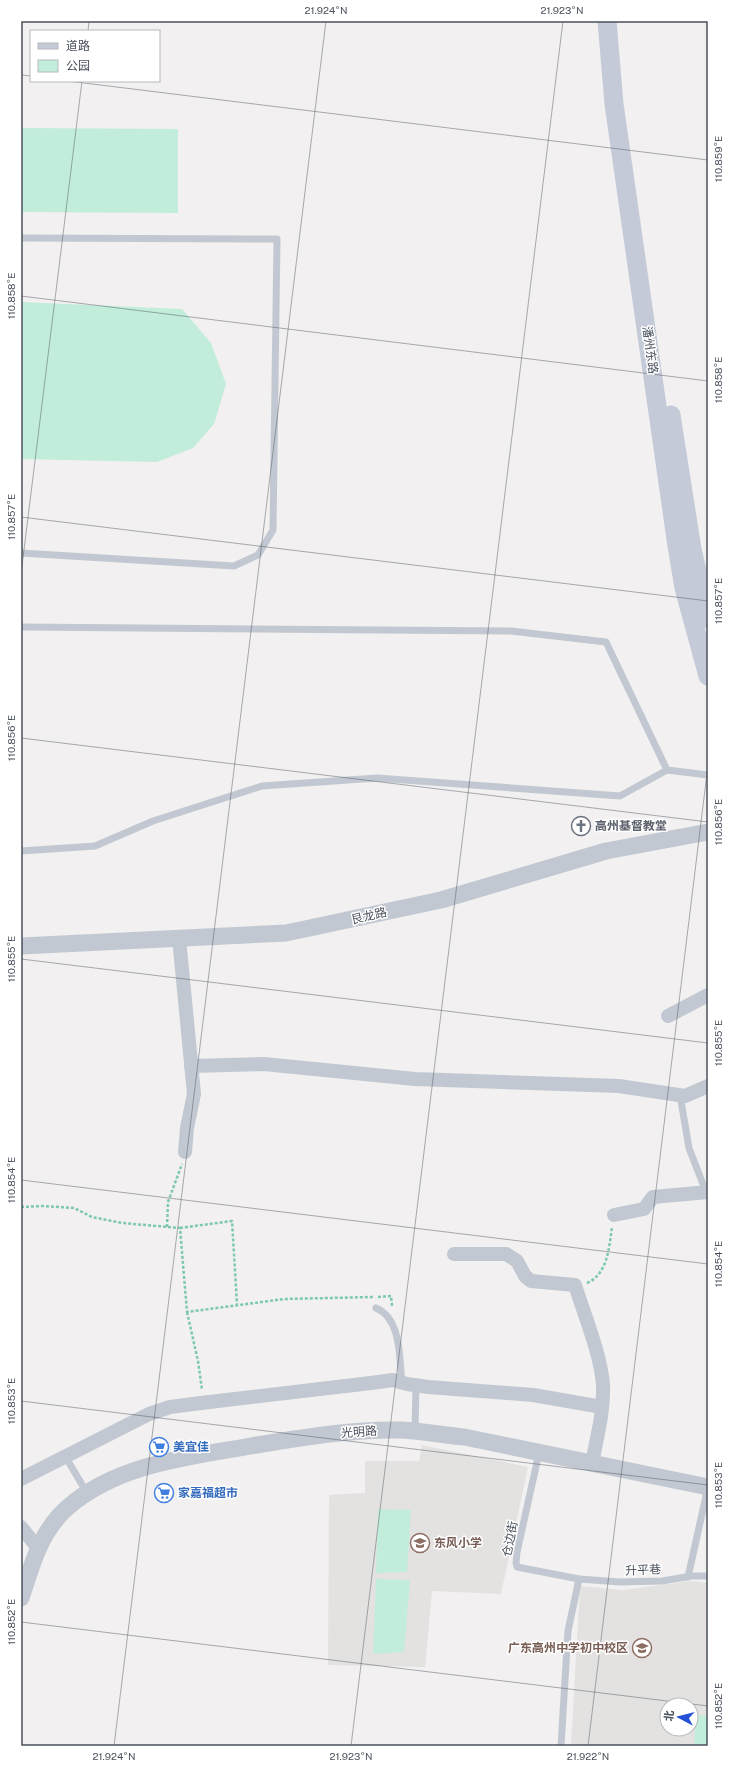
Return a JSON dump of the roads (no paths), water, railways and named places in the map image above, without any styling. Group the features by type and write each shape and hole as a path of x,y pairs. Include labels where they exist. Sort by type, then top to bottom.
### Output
{"main road":[{"name":"潘州东路","path":"607,21 614,104 677,546 684,588 707,670"},
{"name":"潘州东路","path":"620,21 629,126 692,549 708,618"}],"street":[{"name":"艮龙路","path":"21,946 286,933 441,900 606,852 708,832"},
{"path":"179,938 194,1094 187,1128 185,1152"},
{"path":"668,1016 708,996"},
{"path":"191,1066 264,1064 415,1079 619,1086 688,1096 708,1086"},
{"path":"614,1215 644,1209 653,1197 707,1192"},
{"path":"454,1254 506,1254 517,1261 525,1276 531,1281 575,1285 600,1368 602,1385 600,1428 592,1463"},
{"path":"21,1479 149,1414 170,1407 204,1402 371,1384 385,1380 402,1382 416,1386 510,1392 602,1406"},
{"name":"光明路","path":"21,1598 37,1547 50,1528 67,1508 87,1493 108,1481 144,1468 200,1455 318,1435 373,1431 415,1432 464,1437 708,1487"},
{"path":"21,1527 37,1547"}],"lane":[{"path":"21,238 277,239 273,530 258,555 234,566 21,553"},
{"path":"21,627 511,631 606,642 667,770"},
{"path":"21,851 95,846 153,821 262,786 377,778 620,796 667,770 708,775"},
{"path":"680,1095 689,1148 707,1192"},
{"path":"376,1308 388,1316 394,1328 402,1382"},
{"path":"415,1432 416,1386"},
{"name":"仓边街","path":"539,1453 517,1552 516,1566 579,1579"},
{"path":"65,1456 87,1493"},
{"path":"688,1577 708,1487"},
{"name":"升平巷","path":"579,1579 638,1582 708,1576"},
{"path":"561,1746 568,1632 579,1579"}],"place":[{"name":"高州基督教堂","path":"581,826"},
{"name":"美宜佳","path":"159,1447"},
{"name":"家嘉福超市","path":"164,1493"},
{"name":"东风小学","path":"420,1543"},
{"name":"广东高州中学初中校区","path":"642,1648"}]}
